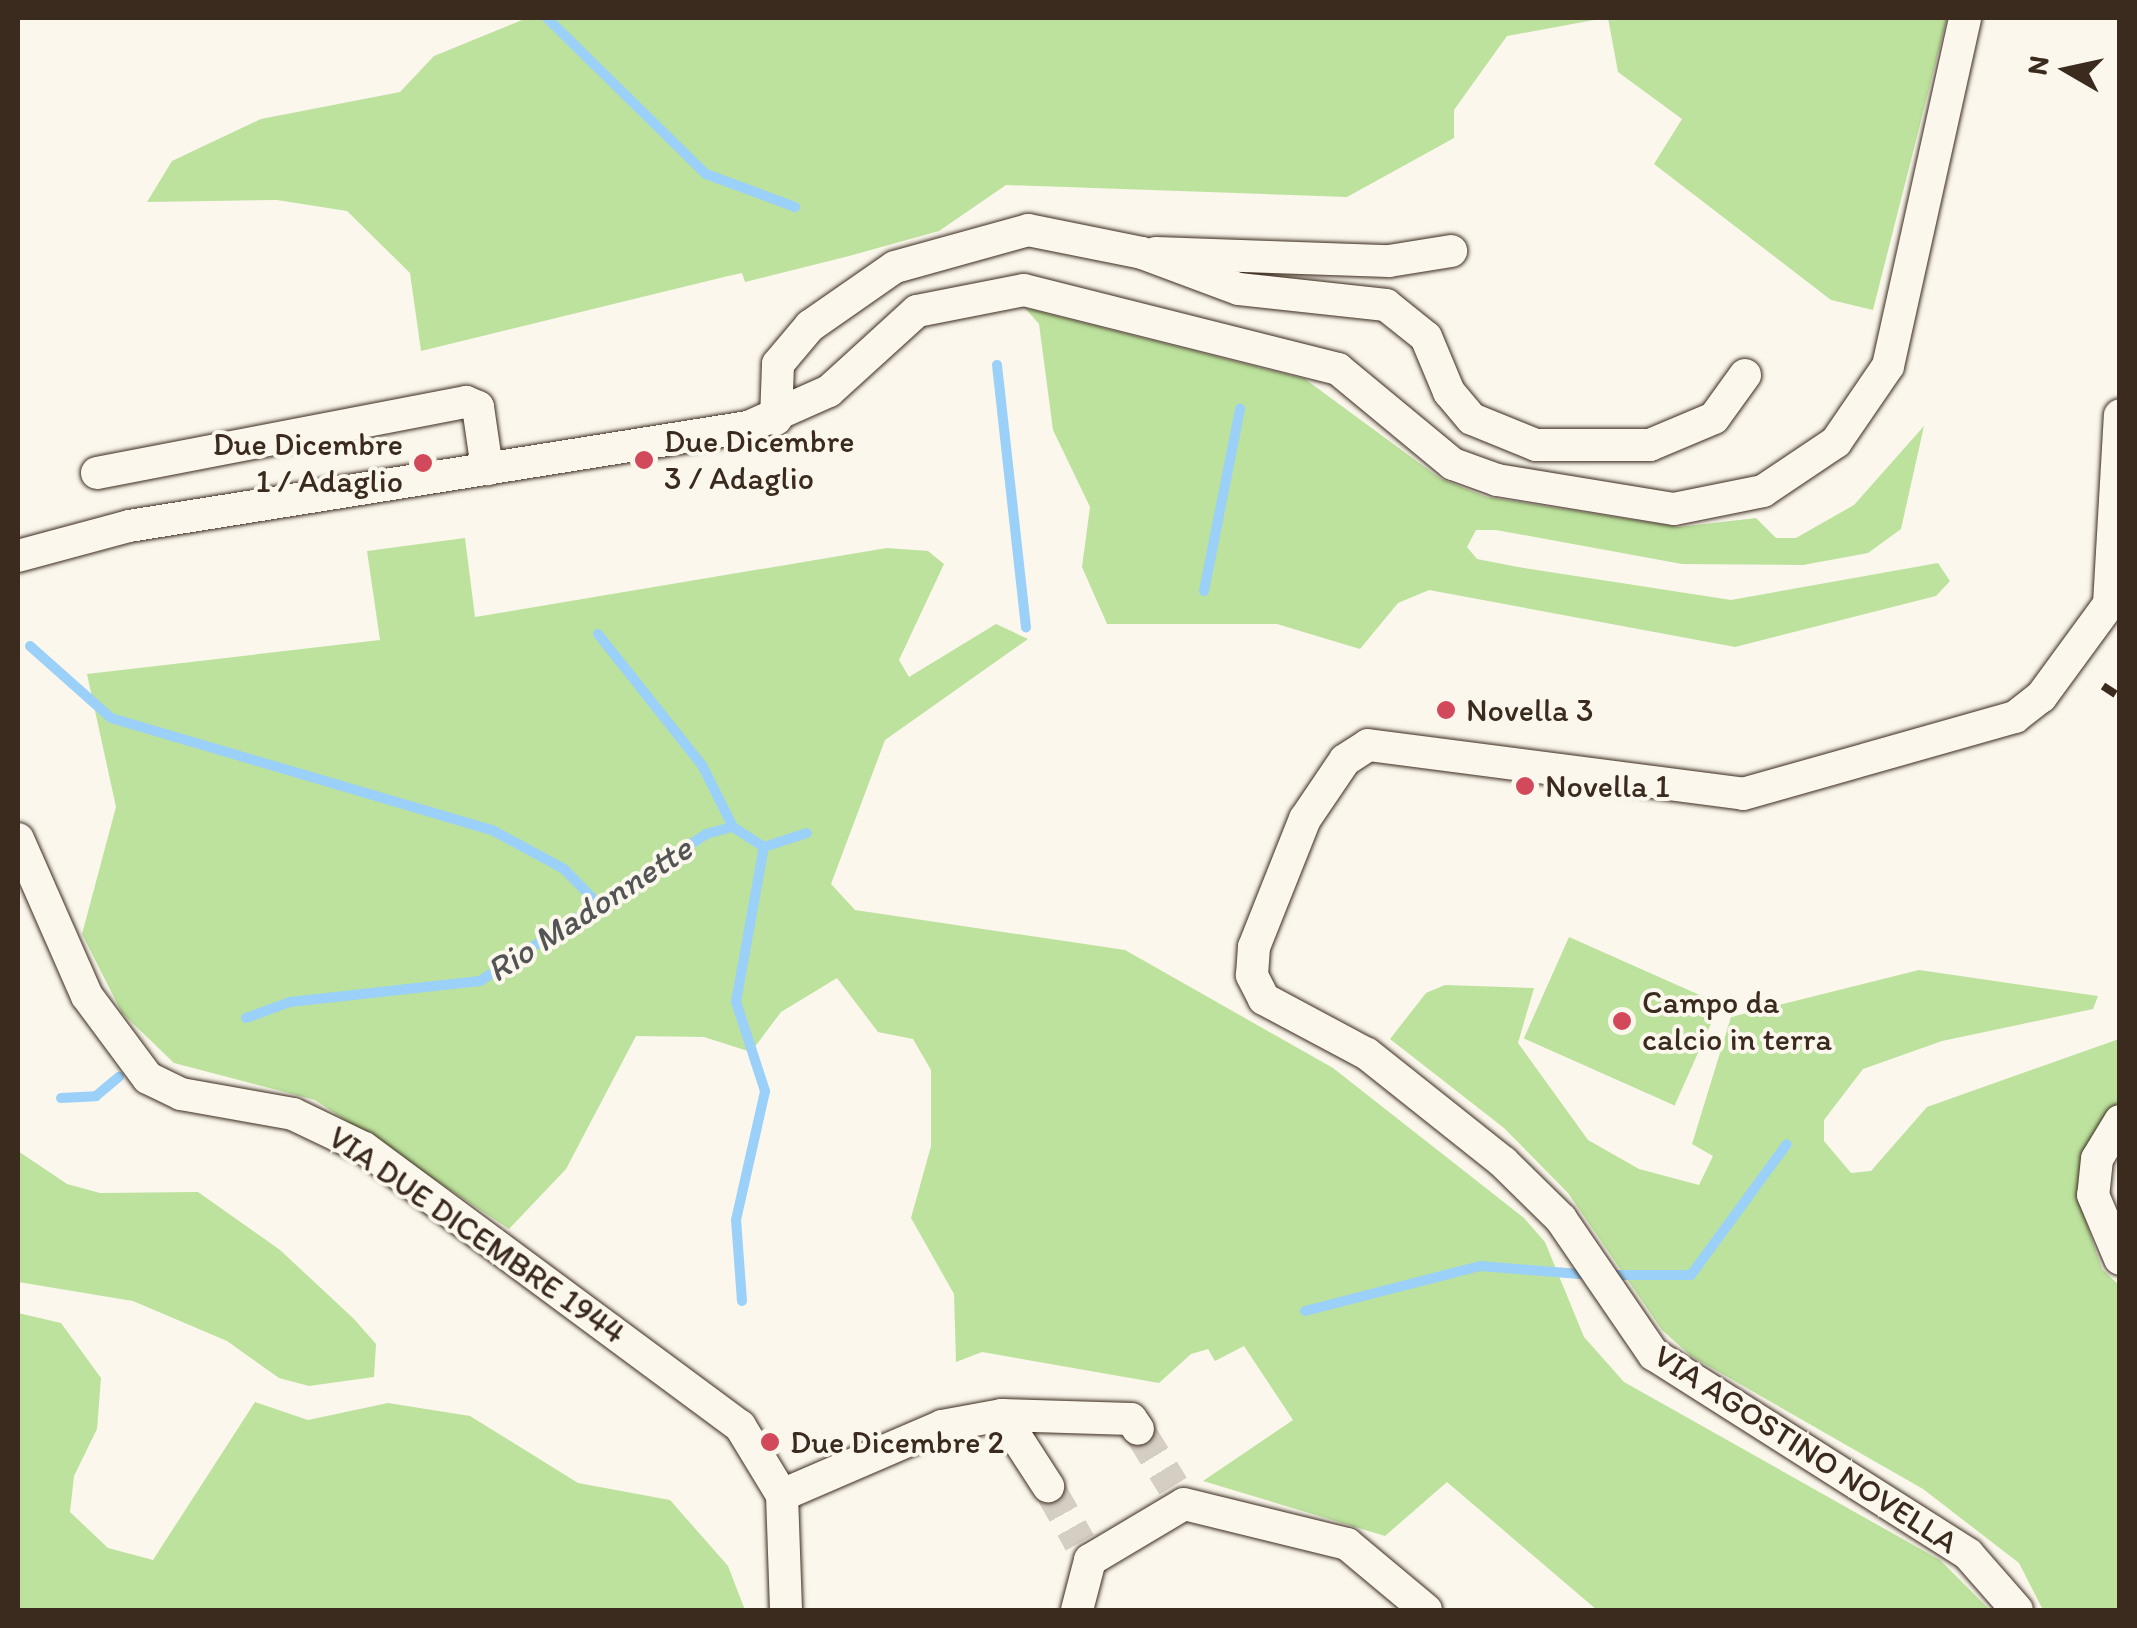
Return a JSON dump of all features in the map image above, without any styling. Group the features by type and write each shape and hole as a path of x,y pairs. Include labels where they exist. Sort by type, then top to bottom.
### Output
{"street":[{"path":"18,556 90,533 487,470 791,413 917,312 1024,290 1338,369 1453,464 1497,480 1674,509 1763,491 1836,442 1888,366 1965,18"},
{"path":"791,413 778,364 810,326 895,267 1028,230 1142,253 1239,289 1386,304 1426,337 1472,419 1536,446 1650,445 1714,418 1745,375"},
{"path":"1142,253 1389,261 1452,251"},
{"path":"97,473 466,402 478,407 487,470"},
{"name":"VIA AGOSTINO NOVELLA","path":"2017,1610 1968,1554 1654,1354 1562,1219 1503,1162 1367,1054 1264,998 1252,975 1254,947 1305,819 1346,760 1368,745 1743,794 2016,717 2041,697 2110,604 2120,415"},
{"name":"VIA DUE DICEMBRE 1944","path":"18,838 87,996 148,1078 180,1094 293,1114 364,1148 740,1426 782,1494 786,1610"},
{"path":"2120,1121 2097,1159 2093,1195 2120,1259"},
{"path":"782,1494 942,1426 1002,1415 1132,1419 1138,1429"},
{"path":"1002,1415 1048,1486"},
{"path":"1078,1610 1085,1551 1178,1495 1348,1544 1426,1610"}],"green space":[{"path":"527,18 1605,18 1507,36 1454,110 1454,138 1347,197 1006,185 939,231 745,282 742,273 421,351 410,273 347,211 277,200 147,202 172,161 261,119 400,92 434,56"},
{"path":"1608,18 1947,18 1873,310 1831,300 1654,164 1682,119 1618,72"},
{"path":"1025,308 1305,379 1441,479 1487,497 1679,527 1756,518 1776,538 1796,538 1854,505 1924,426 1901,529 1868,553 1803,565 1682,564 1496,530 1476,530 1467,547 1477,559 1731,600 1938,563 1950,581 1936,596 1735,647 1429,590 1398,603 1360,649 1277,624 1107,624 1082,567 1090,507 1053,430 1039,324"},
{"path":"465,538 475,617 887,548 928,551 944,564 899,660 909,677 996,624 1028,639 885,740 831,884 855,910 1125,950 1333,1068 1524,1218 1545,1242 1584,1337 1624,1382 1940,1560 1990,1610 1597,1610 1447,1482 1385,1536 1203,1481 1293,1420 1244,1346 1215,1361 1208,1349 1191,1354 1159,1383 982,1352 956,1362 954,1294 911,1218 931,1146 931,1070 913,1039 878,1032 837,978 781,1012 751,1052 704,1037 636,1036 566,1169 509,1229 315,1100 174,1063 122,1013 82,934 116,807 87,674 380,640 367,551"},
{"name":"Campo da calcio in terra","path":"1569,937 1720,1004 1675,1106 1524,1038"},
{"path":"1919,970 2098,996 2093,1009 1942,1041 1863,1069 1824,1120 1824,1141 1851,1173 1871,1171 1927,1107 2119,1039 2119,1100 2084,1160 2084,1216 2102,1269 2119,1285 2119,1610 2043,1610 2019,1563 1923,1489 1691,1356 1662,1330 1568,1193 1504,1128 1390,1039 1426,993 1445,985 1534,988 1518,1043 1588,1140 1639,1169 1699,1185 1713,1156 1692,1144 1731,1017"},
{"path":"18,1151 67,1184 100,1193 198,1192 280,1250 354,1319 376,1344 374,1377 309,1386 279,1378 227,1341 133,1301 18,1282"},
{"path":"18,1313 61,1323 101,1378 97,1429 74,1476 70,1512 108,1548 153,1560 255,1402 308,1420 388,1403 470,1416 578,1483 670,1500 728,1566 745,1610 18,1610"}],"waterway":[{"path":"547,18 706,174 795,207"},
{"path":"997,365 1026,627"},
{"path":"1204,591 1240,409"},
{"path":"598,634 702,765 733,827"},
{"path":"30,646 111,718 492,830 564,869 603,909"},
{"name":"Rio Madonnette","path":"246,1018 290,1002 480,981 706,834 733,827 764,847 807,833"},
{"path":"742,1301 736,1220 765,1091 736,1002 764,847"},
{"name":"Rio Madonnette","path":"61,1098 96,1096 119,1077"},
{"path":"1609,1275 1691,1275 1787,1144"},
{"path":"1305,1311 1480,1266 1592,1275"}],"tunnel":[{"path":"1138,1429 1173,1486"},
{"path":"1048,1486 1080,1543"}],"railway":[{"path":"2103,686 2120,697"}],"place":[{"name":"Due Dicembre 3 / Adaglio","path":"644,460"},
{"name":"Due Dicembre 1 / Adaglio","path":"423,463"},
{"name":"Novella 3","path":"1446,710"},
{"name":"Novella 1","path":"1525,786"},
{"name":"Campo da calcio in terra","path":"1622,1021"},
{"name":"Due Dicembre 2","path":"770,1442"}]}
